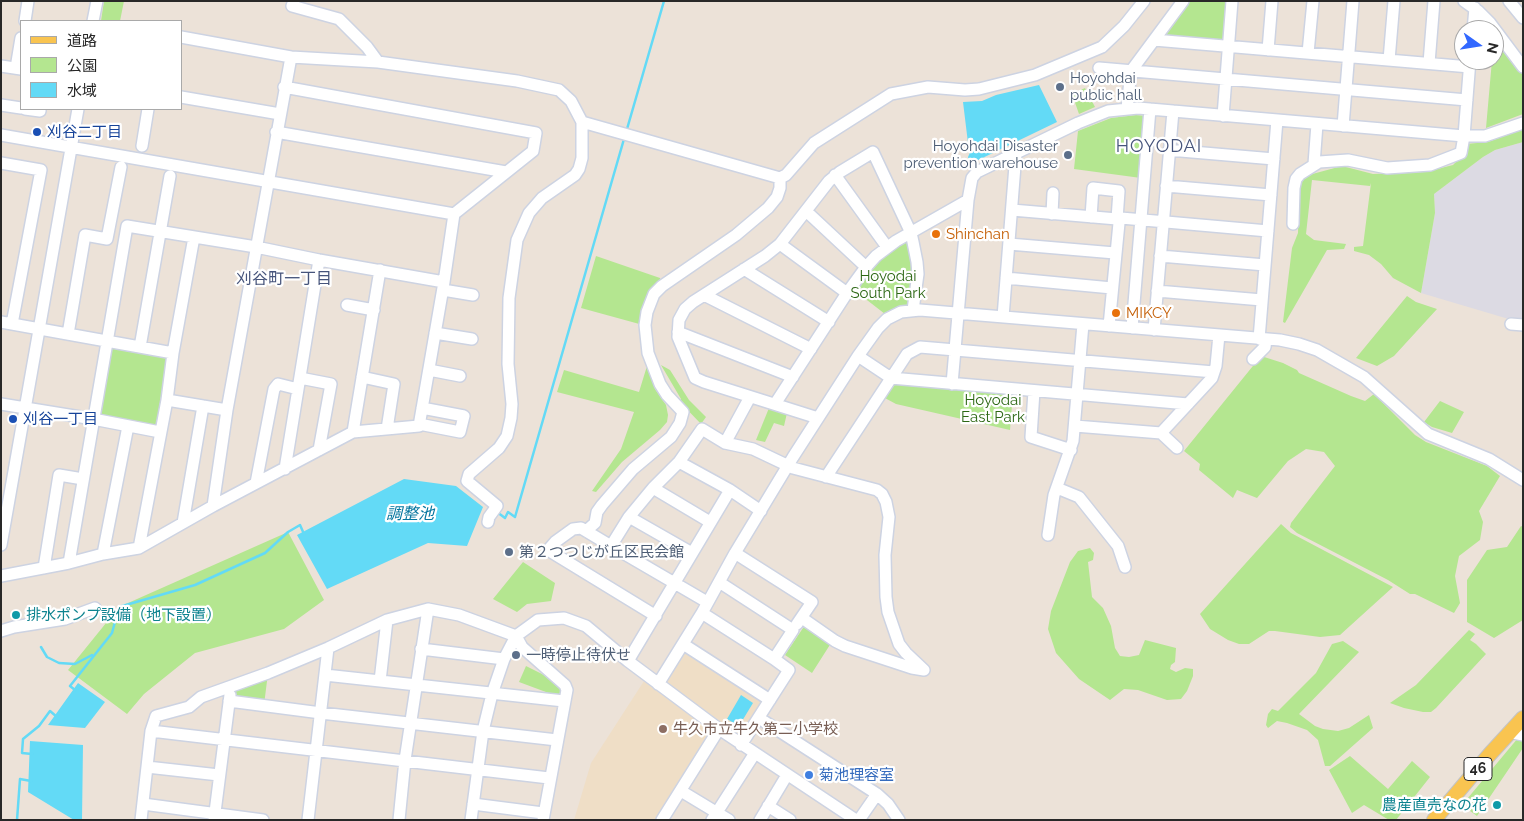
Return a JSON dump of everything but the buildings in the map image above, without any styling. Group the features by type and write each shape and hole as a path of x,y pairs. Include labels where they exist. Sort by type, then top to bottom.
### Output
{"main road":[{"name":"46","path":"1434,820 1516,733 1523,718"}],"street":[{"path":"24,20 28,1"},
{"path":"93,20 97,1"},
{"path":"294,1 292,6 339,19 367,47 378,62"},
{"path":"582,122 780,178 786,175 814,143 892,94 928,87 965,90 980,89 1043,72 1102,47 1124,26 1144,1"},
{"path":"1128,108 1130,71 1183,1"},
{"path":"1223,116 1232,1"},
{"path":"1268,50 1272,1"},
{"path":"1308,53 1313,1"},
{"path":"1343,126 1353,1"},
{"path":"1389,60 1394,1"},
{"path":"1429,63 1434,1"},
{"path":"1464,1 1474,8 1498,32 1523,68"},
{"path":"1509,1 1523,18"},
{"path":"1473,20 1474,8"},
{"path":"182,37 290,57 378,62 517,81 559,90 571,101 582,122 582,158 579,170 542,198 528,213 517,240 509,298 508,364 511,418 507,436 499,448 469,474 467,480 497,506 489,517 488,522"},
{"path":"1154,40 1389,60 1454,64"},
{"path":"1,66 18,68 20,48"},
{"path":"213,506 227,410 290,57"},
{"path":"1099,68 1467,100"},
{"path":"1294,224 1294,188 1296,179 1314,164 1348,160 1387,168 1425,166 1461,153 1470,70"},
{"path":"284,87 536,133 533,151 454,214 444,286 419,424"},
{"path":"182,97 280,114"},
{"path":"1,104 20,107"},
{"path":"952,384 968,200 970,183 974,175 1016,152 1101,113 1128,108 1150,109 1464,136 1485,136 1523,123"},
{"path":"1132,328 1150,109"},
{"path":"1,545 4,512 25,408 78,110"},
{"path":"142,146 148,110"},
{"path":"1154,330 1172,111"},
{"path":"1253,359 1265,347 1262,339 1262,300 1277,120"},
{"path":"1314,164 1317,124"},
{"path":"276,132 506,172"},
{"path":"1,135 454,214"},
{"path":"1169,150 1274,159"},
{"path":"818,418 695,378 680,342 678,332 679,320 684,309 765,256 780,244 823,186 835,175 873,152 911,233 917,262 913,310"},
{"path":"1003,317 1016,152"},
{"path":"1,164 41,170 7,324 173,353"},
{"path":"68,334 85,235 107,239 121,167"},
{"path":"835,175 887,247"},
{"path":"140,347 170,176"},
{"path":"586,531 595,523 597,512 602,505 633,469 671,437 680,423 683,412 667,395 660,384 648,353 647,312 654,294 662,286 725,243 768,208 777,197 780,188 780,178"},
{"path":"1166,186 1271,195"},
{"path":"1090,217 1093,188 1119,191 1109,326"},
{"path":"1052,214 1053,193"},
{"path":"775,404 866,267 887,247 968,200"},
{"path":"1012,210 1268,231"},
{"path":"806,211 866,267"},
{"path":"70,563 127,226 380,270 473,295"},
{"path":"139,548 167,400 173,353 194,237"},
{"path":"780,244 847,293"},
{"path":"1009,244 1115,253"},
{"path":"1160,256 1265,265"},
{"path":"285,469 319,260"},
{"path":"353,432 380,270"},
{"path":"744,270 829,322"},
{"path":"1006,278 1112,288"},
{"path":"1157,292 1262,300"},
{"path":"704,295 811,350"},
{"path":"346,305 374,310"},
{"path":"658,684 788,465 872,335 894,315 913,310 1262,339 1289,342 1309,347 1360,374 1422,430 1489,458 1523,480"},
{"path":"1048,535 1057,488 1071,450 1075,426 1083,324"},
{"path":"1511,324 1523,325"},
{"path":"678,332 793,377"},
{"path":"435,333 472,339"},
{"path":"1161,433 1206,384 1214,372 1219,335"},
{"path":"826,476 907,354 913,349 920,347 1214,372"},
{"path":"858,356 891,378 1188,404"},
{"path":"429,370 460,376"},
{"path":"362,377 394,384 387,429"},
{"path":"256,483 274,389 278,384 331,384 319,450"},
{"path":"1034,391 1031,437 1071,450"},
{"path":"725,443 750,397"},
{"path":"167,400 227,410"},
{"path":"1,404 160,432"},
{"path":"183,523 203,406"},
{"path":"1,576 139,548 213,506 353,432 419,426 419,424 460,432 464,416 422,408"},
{"path":"103,554 128,426"},
{"path":"1075,426 1161,433 1177,448"},
{"path":"611,546 629,517 653,488 679,462 702,429 725,443 753,450 788,465 877,490 882,494 886,502 889,517 886,554 888,612 899,644 906,654 924,670 912,668 845,646 802,618"},
{"path":"679,462 730,490 761,511"},
{"path":"44,568 59,475 83,479"},
{"path":"653,488 710,522"},
{"path":"1057,488 1079,497 1085,504 1118,546 1125,568"},
{"path":"628,661 730,490"},
{"path":"629,517 692,553"},
{"path":"656,616 548,550 554,542 573,529 581,528 675,584 789,670 741,745"},
{"path":"735,553 812,602 774,659"},
{"path":"719,582 793,630"},
{"path":"1,631 14,627 66,619 95,608"},
{"path":"399,820 405,760 428,609"},
{"path":"141,820 151,731 156,716 189,707 201,697 268,673 328,648 387,620 428,609 459,616 516,636 522,647 565,685 567,690 543,816 473,804"},
{"path":"470,820 483,731 492,694 504,659 516,636 538,620 564,618 586,626 628,661 718,729 858,820 877,794"},
{"path":"380,681 387,620"},
{"path":"683,644 770,700"},
{"path":"308,820 328,648"},
{"path":"421,650 504,659"},
{"path":"325,675 564,701"},
{"path":"214,817 231,686"},
{"path":"230,701 557,740"},
{"path":"759,718 877,794 888,804 899,820"},
{"path":"662,820 718,729"},
{"path":"151,731 550,778"},
{"path":"714,816 755,753"},
{"path":"147,767 219,775"},
{"path":"760,820 787,775"},
{"path":"681,790 714,816 729,820"},
{"path":"143,804 214,817 263,820"},
{"path":"768,806 790,820"}],"shaded area":[{"path":"1523,142 1523,321 1512,320 1421,293 1435,213 1434,194 1483,157 1495,150"},
{"name":"牛久市立牛久第二小学校","path":"684,649 763,700 742,736 718,722 655,820 574,820 591,763 644,681 659,691"}],"green space":[{"path":"104,1 124,1 120,20 101,20"},
{"path":"1186,1 1229,1 1226,40 1223,43 1164,37 1162,34"},
{"path":"1504,48 1523,73 1523,114 1486,128 1491,70 1504,70"},
{"path":"1085,88 1095,107 1079,114 1072,94"},
{"path":"1136,115 1147,116 1141,178 1074,169 1078,131 1111,118"},
{"path":"1523,129 1523,142 1495,150 1483,157 1434,194 1435,213 1421,293 1393,278 1381,264 1369,255 1354,251 1354,247 1363,246 1371,183 1370,186 1312,180 1306,234 1314,240 1346,244 1344,249 1327,250 1285,323 1283,322 1292,248 1298,233 1299,187 1305,176 1342,166 1373,174 1425,172 1453,165 1461,157 1466,144 1488,142"},
{"name":"Hoyodai South Park","path":"905,240 909,241 914,273 908,305 896,308 885,314 854,290 872,267"},
{"path":"596,256 660,278 661,281 643,325 581,308"},
{"path":"1407,296 1416,302 1437,309 1394,356 1377,366 1356,358"},
{"path":"109,345 168,355 156,426 97,416"},
{"path":"1261,356 1283,363 1299,373 1365,401 1374,394 1415,435 1426,442 1487,466 1500,476 1479,511 1483,522 1480,540 1459,556 1455,576 1460,603 1454,613 1415,594 1410,594 1388,580 1297,533 1290,527 1291,523 1335,466 1324,452 1306,449 1288,461 1257,498 1237,490 1233,498 1199,470 1200,464 1184,451"},
{"path":"661,365 670,370 689,400 706,417 701,424 679,401 681,399"},
{"path":"647,366 655,389 666,405 667,422 622,462 596,492 592,491 621,449 634,412 557,392 564,370 639,392"},
{"name":"Hoyodai East Park","path":"892,382 1013,393 1010,430 896,404 883,397"},
{"path":"1440,401 1464,412 1452,433 1432,427 1424,422"},
{"path":"769,408 787,413 784,426 774,423 765,442 756,440"},
{"path":"1281,524 1291,533 1393,587 1340,635 1320,637 1269,631 1249,644 1239,644 1228,640 1210,629 1200,614"},
{"path":"1521,526 1523,527 1523,620 1494,638 1467,622 1467,580 1487,550 1507,547"},
{"path":"288,532 324,600 284,629 195,653 144,694 127,714 68,670 119,607"},
{"path":"1090,548 1094,553 1093,560 1088,562 1092,597 1103,608 1111,626 1115,648 1120,656 1129,657 1139,655 1145,640 1176,648 1175,662 1171,665 1170,669 1176,672 1185,668 1193,669 1193,676 1187,691 1181,699 1167,700 1138,690 1124,689 1110,700 1079,679 1056,653 1048,629 1051,611 1070,562 1078,551"},
{"path":"523,562 555,583 551,601 527,604 517,612 493,599"},
{"path":"807,622 833,640 812,673 785,655"},
{"path":"1469,630 1475,634 1470,640 1486,654 1436,708 1431,712 1423,712 1390,703 1416,685"},
{"path":"1343,641 1359,652 1299,714 1315,726 1338,731 1349,728 1369,715 1373,728 1330,766 1325,766 1318,740 1307,730 1277,721 1268,728 1266,725 1268,714 1272,709 1278,711 1316,673 1332,644"},
{"path":"526,666 550,678 563,689 562,698 519,682"},
{"path":"268,673 264,705 229,701 231,686"},
{"path":"1518,738 1523,738 1523,748 1477,816 1462,805"},
{"path":"1350,756 1388,789 1412,761 1430,777 1396,820 1389,820 1364,805 1352,813 1329,770"}],"water":[{"path":"1039,85 1057,122 970,164 968,157 974,144 968,143 963,102 982,101 996,95"},
{"name":"調整池","path":"404,479 456,486 483,507 467,546 428,543 327,589 297,535"},
{"path":"78,683 105,702 85,728 48,725"},
{"path":"741,695 753,703 739,726 727,719"},
{"path":"30,741 83,745 82,820 74,820 28,792"}],"waterway":[{"path":"627,129 664,1"},
{"path":"497,512 505,518 508,512 515,517 624,139"},
{"path":"75,690 70,686 112,633 119,607 195,585 265,553 288,532 300,525 304,534"},
{"path":"41,647 47,657 59,663 75,664 92,655"},
{"path":"32,754 22,753 23,739 39,726 50,711 57,717"},
{"path":"17,820 20,779 31,781"}],"place":[{"name":"Hoyohdai public hall","path":"1060,87"},
{"name":"刈谷二丁目","path":"37,132"},
{"name":"Hoyohdai Disaster prevention warehouse","path":"1068,155"},
{"name":"Shinchan","path":"936,234"},
{"name":"MIKCY","path":"1116,313"},
{"name":"刈谷一丁目","path":"13,419"},
{"name":"第２つつじが丘区民会館","path":"509,552"},
{"name":"排水ポンプ設備（地下設置）","path":"16,615"},
{"name":"一時停止待伏せ","path":"516,655"},
{"name":"牛久市立牛久第二小学校","path":"663,729"},
{"name":"菊池理容室","path":"809,775"},
{"name":"農産直売なの花","path":"1497,805"}],"district":[{"name":"HOYODAI","path":"1159,147"},
{"name":"刈谷町一丁目","path":"284,279"}]}
